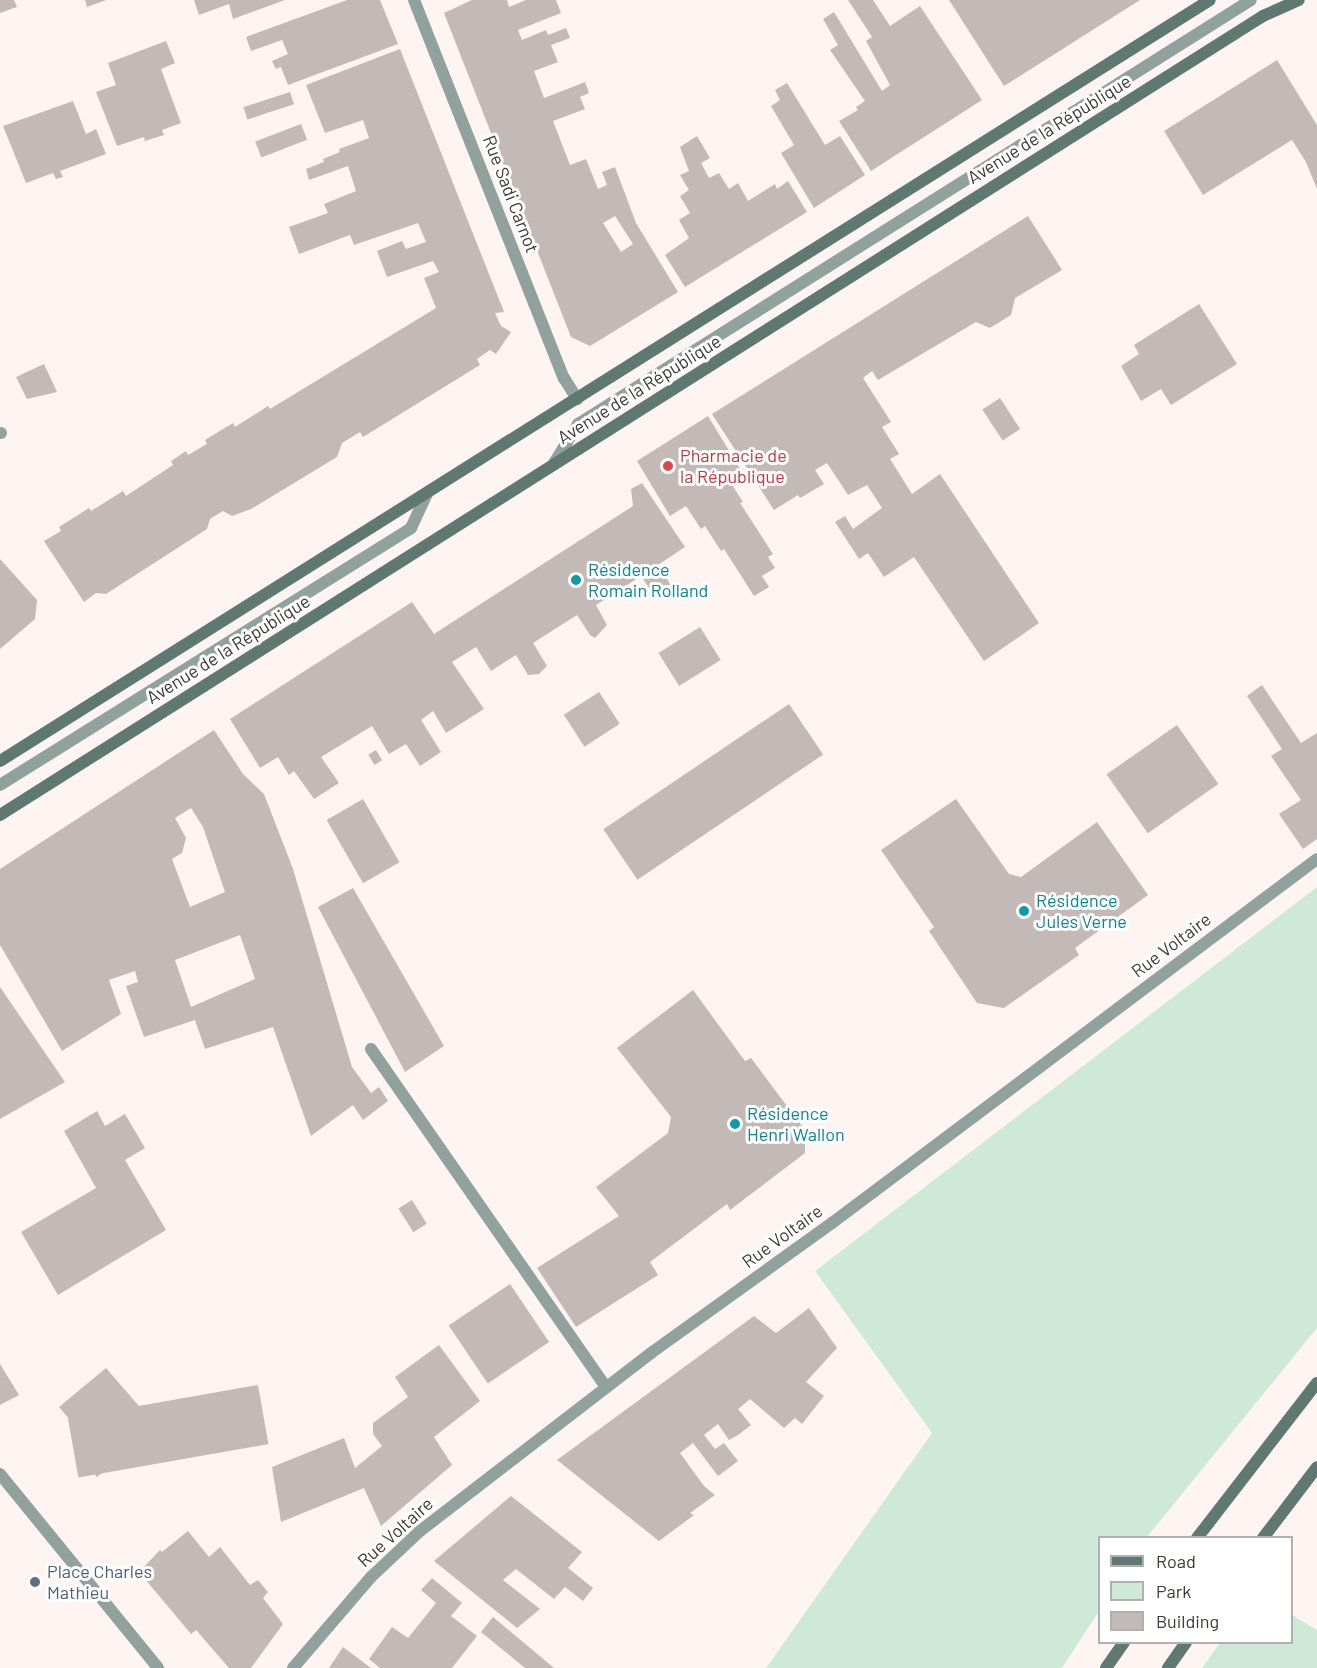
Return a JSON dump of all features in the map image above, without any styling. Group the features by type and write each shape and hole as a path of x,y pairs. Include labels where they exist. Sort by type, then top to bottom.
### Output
{"main road":[{"name":"Avenue de la République","path":"0,761 1210,0"},
{"name":"Avenue de la République","path":"0,814 1263,16 1299,0"},
{"path":"1199,1536 1317,1383"},
{"path":"1265,1536 1317,1467"},
{"path":"1106,1668 1123,1644"},
{"path":"1168,1668 1185,1644"}],"street":[{"name":"Rue Sadi Carnot","path":"414,0 564,378 577,399"},
{"path":"552,465 578,424 1251,0"},
{"path":"0,785 411,528 427,493"},
{"name":"Rue Voltaire","path":"293,1668 371,1577 420,1531 606,1387 832,1223 1317,859"},
{"path":"371,1049 606,1387"},
{"path":"0,1474 158,1668"}],"green space":[{"path":"1317,887 1317,1328 1148,1536 1098,1536 1098,1613 1062,1668 766,1668 932,1433 815,1271"},
{"path":"1293,1616 1317,1630 1317,1668 1202,1668 1219,1644 1293,1644"}],"building":[{"path":"0,0 14,0 17,7 0,13"},
{"path":"85,0 106,0 87,7"},
{"path":"194,0 285,0 233,19 229,4 199,15"},
{"path":"347,0 380,0 398,44 288,85 281,67 276,69 272,61 288,54 282,40 251,51 246,37"},
{"path":"472,0 507,0 509,7 526,0 556,0 561,13 518,30 522,40 546,30 548,35 566,28 570,38 551,45 558,62 534,71 544,98 585,82 589,93 580,97 585,109 553,121 570,165 586,159 598,189 607,185 602,172 615,167 636,223 678,292 590,346 571,337 444,13","holes":["615,216 633,244 621,252 603,223"]},
{"path":"848,0 873,0 890,26 920,6 982,100 871,171 839,121 858,110 856,107 865,101 830,50 838,45 823,19 834,12 882,91 890,85 866,41 872,37"},
{"path":"949,0 1140,0 1004,86"},
{"path":"166,41 175,63 161,69 181,123 162,130 164,135 145,141 144,137 117,146 96,92 116,85 108,63"},
{"path":"400,49 504,312 495,313 501,326 511,332 496,354 490,350 477,359 480,365 363,437 360,432 342,443 337,457 251,509 232,516 223,511 210,519 207,529 106,594 96,593 84,602 44,541 61,531 59,527 89,508 91,511 123,491 126,496 173,465 171,461 186,451 188,455 207,444 205,440 233,423 235,427 268,406 270,409 436,308 424,278 439,272 433,261 387,277 377,251 402,241 406,249 426,242 418,223 354,245 350,235 299,254 289,227 328,213 324,204 356,191 348,166 309,180 306,169 324,162 323,159 340,152 339,149 369,138 363,120 325,133 306,85"},
{"path":"1277,60 1317,125 1317,189 1306,162 1292,140 1203,195 1164,131"},
{"path":"787,83 825,145 840,136 865,175 814,208 781,153 794,145 771,106 780,100 775,90"},
{"path":"290,92 294,104 247,120 243,107"},
{"path":"73,101 86,134 96,129 106,154 60,171 63,177 56,179 53,173 26,183 3,126"},
{"path":"301,124 307,140 261,157 255,142"},
{"path":"697,136 710,158 701,163 709,178 719,173 729,189 738,183 748,201 775,184 777,189 788,181 807,212 685,287 665,255 689,238 679,220 690,213 680,196 689,190 680,175 689,171 680,147"},
{"path":"1028,216 1062,270 1015,298 1011,315 990,328 976,322 878,380 872,371 863,378 891,422 882,427 899,454 890,459 912,494 940,474 1039,623 984,661 914,557 884,577 868,553 859,559 835,522 845,516 853,529 882,508 867,485 848,495 827,463 815,470 824,484 800,498 798,495 774,510 712,414"},
{"path":"1199,304 1237,364 1171,405 1161,389 1141,401 1121,366 1139,354 1134,345"},
{"path":"44,364 57,392 27,399 16,377"},
{"path":"1000,398 1020,429 1003,440 982,409"},
{"path":"708,416 742,472 729,480 743,502 740,503 773,554 768,557 775,568 762,576 769,587 754,596 724,549 721,551 705,526 701,529 686,506 670,516 637,461"},
{"path":"642,483 685,547 658,565 670,584 667,592 660,597 652,592 641,576 596,605 607,625 595,638 590,635 577,615 533,643 547,666 539,674 528,675 516,655 491,671 476,647 452,662 484,709 446,733 433,711 421,720 441,752 420,766 406,744 389,754 372,726 321,757 339,783 314,799 294,771 289,775 278,757 260,768 230,719 412,602 434,634 633,506 631,489"},
{"path":"0,559 37,600 35,619 0,649"},
{"path":"700,627 721,660 679,686 658,653"},
{"path":"1262,685 1301,743 1317,733 1317,839 1303,849 1279,814 1301,800 1271,756 1282,749 1247,696"},
{"path":"599,692 620,724 584,747 564,715"},
{"path":"789,704 823,755 637,880 603,829"},
{"path":"1177,725 1218,784 1148,833 1107,774"},
{"path":"214,730 243,774 264,794 293,869 352,1067 371,1093 379,1087 388,1101 363,1120 353,1105 311,1136 273,1027 205,1049 195,1020 144,1037 126,986 138,982 135,971 109,980 121,1014 62,1051 0,945 0,869","holes":["191,808 203,827 225,892 190,907 172,859 182,853 186,838 175,818","240,935 255,979 191,1007 175,960"]},
{"path":"376,750 382,760 374,765 368,755"},
{"path":"363,799 400,862 363,883 327,820"},
{"name":"Résidence Jules Verne","path":"956,799 1009,874 1021,877 1097,822 1148,895 1075,948 1079,955 1004,1008 977,1003 929,931 934,927 881,850"},
{"path":"353,888 444,1046 405,1072 318,907"},
{"path":"0,987 65,1082 0,1119"},
{"name":"Résidence Henri Wallon","path":"693,990 745,1061 751,1058 805,1130 805,1153 730,1210 727,1204 650,1262 658,1275 576,1327 537,1268 619,1216 596,1187 668,1133 671,1117 617,1048"},
{"path":"97,1111 105,1126 125,1114 145,1148 125,1160 166,1230 58,1295 21,1232 96,1188 64,1131"},
{"path":"412,1200 427,1224 413,1232 398,1208"},
{"path":"510,1284 549,1342 488,1383 449,1325"},
{"path":"809,1308 837,1348 806,1382 824,1396 802,1424 795,1418 784,1428 750,1399 738,1409 751,1425 729,1440 718,1424 704,1435 715,1449 724,1443 738,1461 718,1476 693,1443 680,1453 704,1486 715,1495 690,1513 694,1515 659,1541 557,1460 754,1316 776,1333"},
{"path":"439,1345 480,1401 434,1437 452,1465 381,1526 364,1488 281,1522 272,1467 344,1438 355,1468 382,1446 373,1434 373,1423 408,1397 395,1377"},
{"path":"0,1364 19,1395 0,1405"},
{"path":"106,1368 158,1428 97,1477 75,1452 87,1440 59,1407"},
{"path":"258,1385 268,1444 78,1478 68,1419"},
{"path":"511,1496 582,1552 568,1568 593,1588 583,1601 565,1587 554,1599 516,1569 503,1580 540,1609 517,1628 434,1561"},
{"path":"188,1531 209,1557 220,1547 250,1585 258,1580 268,1592 263,1598 283,1624 251,1668 229,1668 196,1630 191,1634 139,1572 160,1550 162,1552"},
{"path":"432,1578 462,1603 451,1616 477,1636 452,1668 380,1668 369,1659 392,1627 408,1638 436,1603 421,1590"},
{"path":"493,1617 554,1668 525,1668 481,1632"},
{"path":"343,1647 371,1668 329,1668"}],"place":[{"name":"Pharmacie de la République","path":"668,466"},
{"name":"Résidence Romain Rolland","path":"576,580"},
{"name":"Résidence Jules Verne","path":"1024,911"},
{"name":"Résidence Henri Wallon","path":"735,1124"},
{"name":"Place Charles Mathieu","path":"35,1582"}]}
